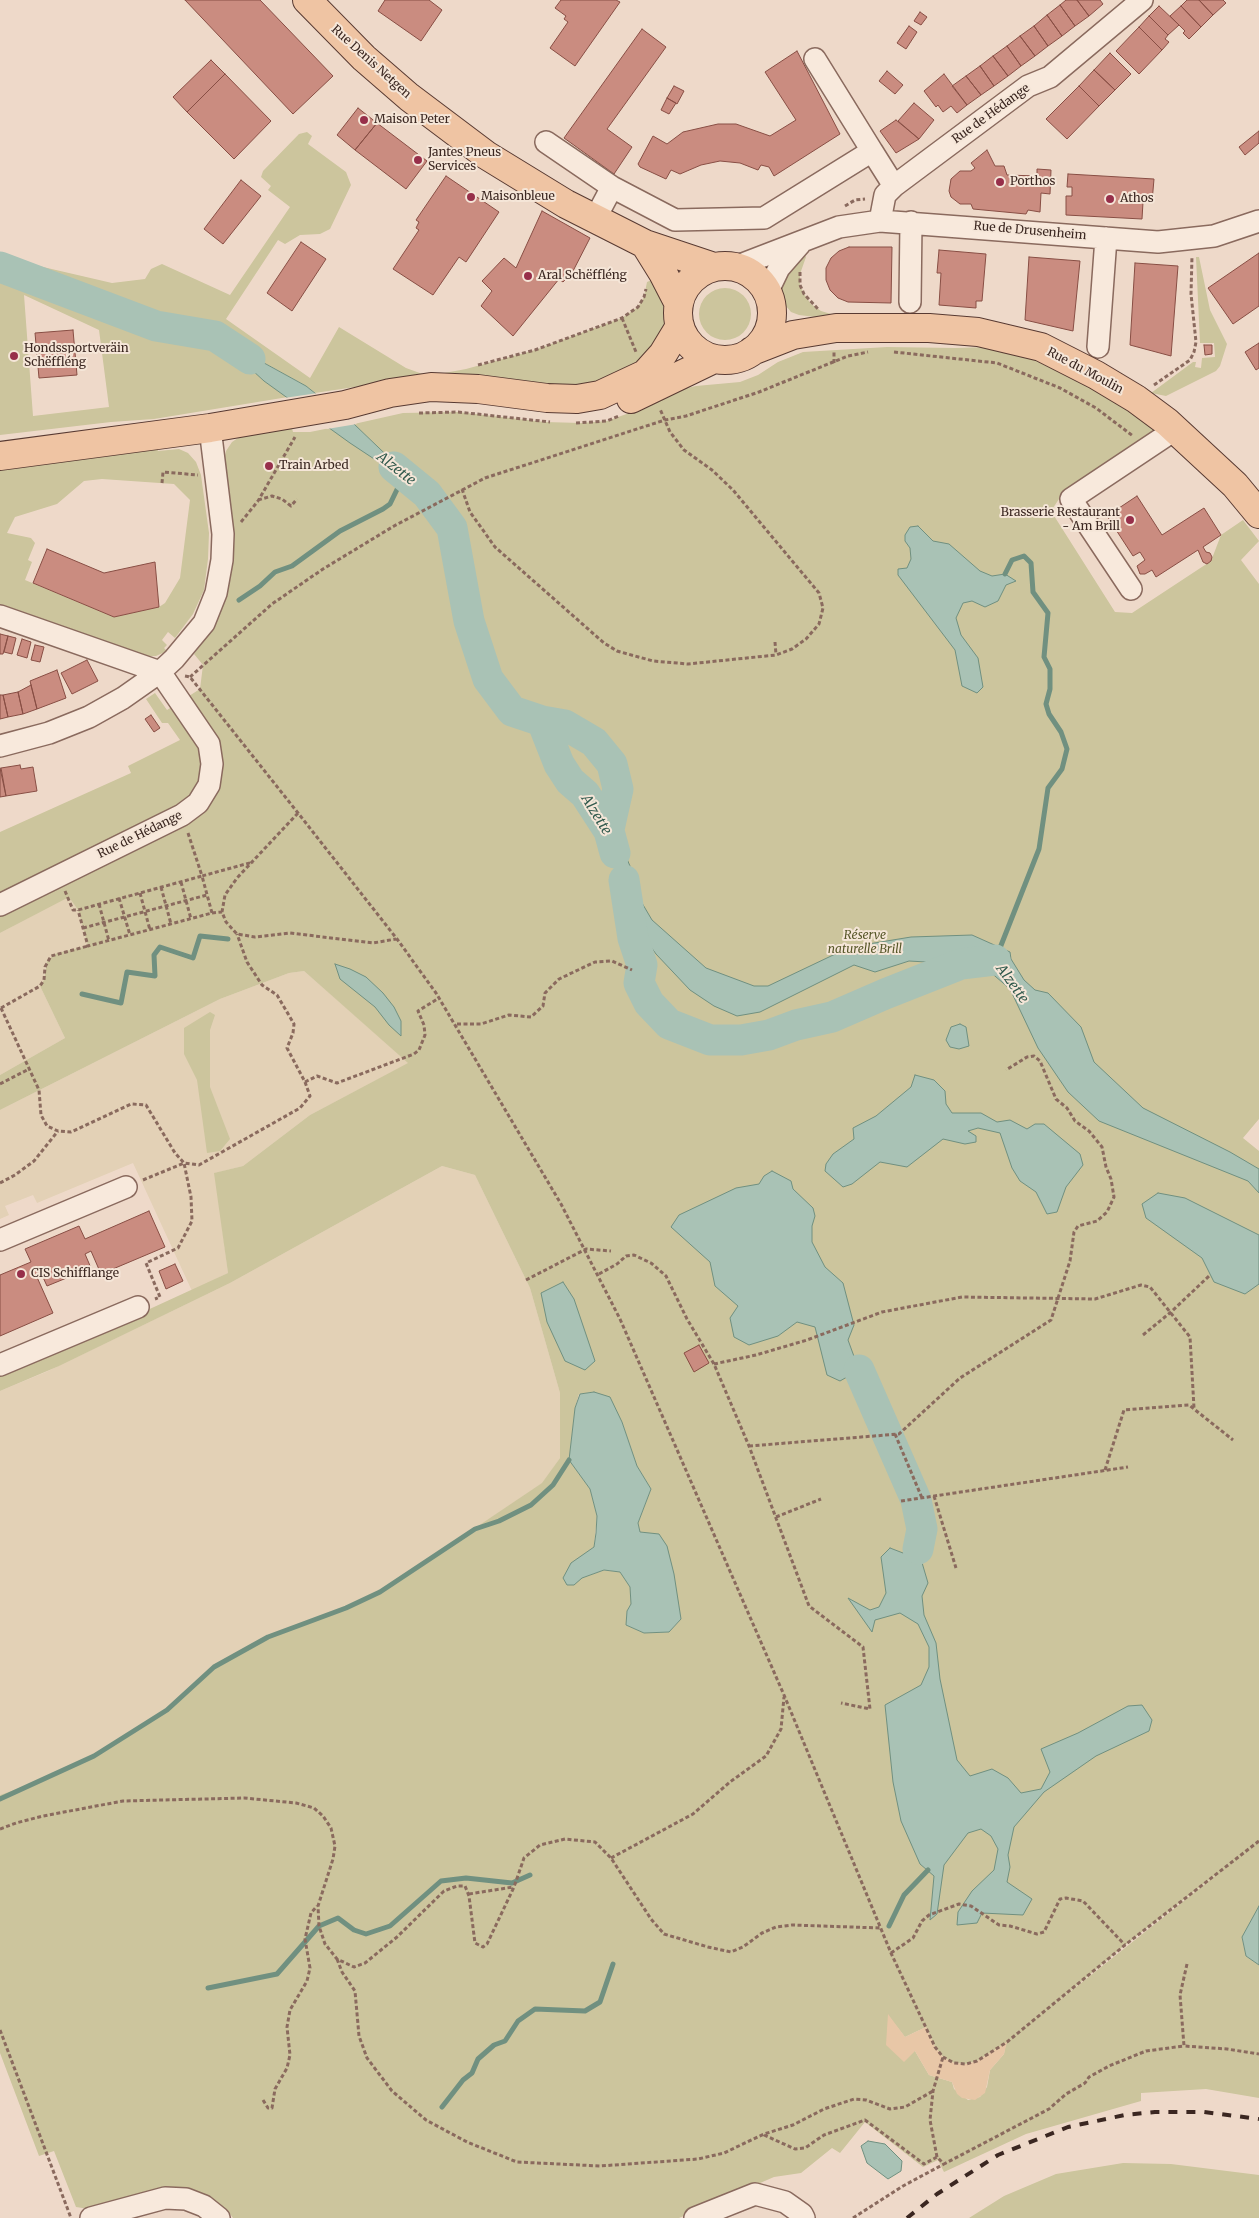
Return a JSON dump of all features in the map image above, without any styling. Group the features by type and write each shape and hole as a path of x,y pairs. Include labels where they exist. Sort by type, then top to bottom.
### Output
{"main road":[{"name":"Rue Denis Netgen","path":"307,0 364,58 459,136 540,189 645,244 725,267"},
{"path":"645,244 663,273 679,315 685,338 692,347 703,355 714,359 728,360 740,357 793,335 836,328"},
{"path":"0,456 210,428 295,423 345,405 390,393 432,386 577,399 600,395 645,374 663,354 679,315 683,292 691,280 702,272 725,267 748,272 759,281 769,300 771,319 768,331 752,351"},
{"path":"769,300 796,319 836,328"},
{"name":"Rue du Moulin","path":"836,328 929,328 987,334 1040,347 1096,374 1136,399 1176,429 1235,485 1259,514"},
{"path":"345,405 474,403 545,412 578,413 627,401 714,359"},
{"path":"0,448 97,442"}],"street":[{"name":"Rue de Hédange","path":"890,191 1028,86 1050,77 1142,0"},
{"path":"815,59 872,151 890,191 880,221"},
{"path":"546,142 612,187 675,220 764,218 872,151"},
{"path":"595,219 612,187"},
{"name":"Rue de Drusenheim","path":"725,267 802,242 839,227 880,221 1158,242 1214,236 1258,223"},
{"path":"910,302 911,222"},
{"path":"1098,346 1106,238"},
{"path":"769,300 779,268 802,242"},
{"path":"0,746 49,733 89,717 123,698 160,672 191,642 204,623 216,593 222,560 223,534 210,428"},
{"path":"1131,588 1071,499 1176,429"},
{"path":"0,616 160,672"},
{"name":"Rue de Hédange","path":"0,906 182,816 198,803 209,785 212,764 209,744 160,672"},
{"path":"0,1240 126,1187"},
{"path":"0,1365 138,1307"},
{"path":"695,2218 755,2194 785,2202 802,2214 804,2218"},
{"path":"91,2218 165,2198 186,2199 204,2206 219,2218"}],"path":[{"path":"838,210 855,200 890,191"},
{"path":"1136,399 1190,360 1194,352 1196,342 1191,294 1191,257 1214,236"},
{"path":"802,242 809,254 802,264 800,274 804,294 811,304 821,311 836,315 834,363"},
{"path":"474,366 535,350 622,318 638,307 644,297 647,282"},
{"path":"886,350 997,363 1060,388 1096,408 1149,448"},
{"path":"871,352 848,356 759,392 686,416 665,420 505,470 462,489 394,526 323,569 272,604 190,677 397,939 439,998 456,1024 586,1250 599,1274 784,1695 891,1953 935,2047 943,2057 954,2063 966,2064 977,2061 1007,2042 1125,1945 1259,1841"},
{"path":"462,489 470,512 495,547 604,643 617,652 653,661 688,664 776,655 800,645 818,624 823,608 819,593 733,490 712,470 684,450 670,432 665,420"},
{"path":"223,534 233,532 258,501 295,423"},
{"path":"198,469 201,475 201,482"},
{"path":"162,483 163,472 201,475"},
{"path":"258,501 272,496 282,498 291,506 297,500"},
{"path":"775,642 776,655"},
{"path":"126,1187 184,1163 199,1165 300,1108 310,1096 305,1082 287,1048 293,1033 294,1024 277,995 262,985 252,970 237,934 226,922 222,912 225,895 237,878 298,813"},
{"path":"182,816 212,913"},
{"path":"88,946 78,910 253,862"},
{"path":"181,882 191,919"},
{"path":"161,887 171,924"},
{"path":"140,893 150,930"},
{"path":"83,928 207,896"},
{"path":"120,898 130,935"},
{"path":"99,904 109,941"},
{"path":"138,1307 160,1297 146,1264 178,1248 192,1221 191,1196 184,1163 175,1153 146,1106 131,1104 71,1132 58,1131 47,1126 41,1115 38,1090 0,1008 40,986 44,980 45,967 50,956 212,913 222,912"},
{"path":"237,934 255,937 290,932 373,942 397,939"},
{"path":"456,1024 481,1024 509,1015 531,1017 543,1006 545,993 559,979 595,962 612,961 632,970"},
{"path":"305,1082 317,1076 337,1084 414,1054 419,1050 425,1035 424,1025 418,1011 439,998"},
{"path":"749,1446 899,1434 960,1378 1051,1320 1070,1261 1074,1232 1078,1226 1097,1221 1107,1212 1114,1197 1111,1179 1106,1167 1102,1147 1089,1131 1075,1121 1067,1108 1056,1099 1040,1061 1034,1056 1027,1057 1006,1070"},
{"path":"0,1084 28,1069"},
{"path":"0,1182 15,1175 34,1161 58,1131"},
{"path":"526,1280 586,1250 611,1251"},
{"path":"599,1274 617,1264 626,1256 634,1255 651,1263 666,1276 687,1319 714,1364 749,1446 809,1606 863,1647 870,1709 841,1703"},
{"path":"1143,1335 1171,1312 1209,1276"},
{"path":"714,1364 756,1355 807,1340 882,1312 962,1297 1095,1299 1141,1285 1150,1287 1190,1337 1194,1408"},
{"path":"1105,1470 1124,1410 1190,1405 1233,1440"},
{"path":"895,1434 922,1498"},
{"path":"901,1501 1128,1466"},
{"path":"934,1496 956,1568"},
{"path":"776,1517 821,1499"},
{"path":"611,1858 693,1814 730,1782 766,1756 781,1729 784,1715 784,1695"},
{"path":"0,1829 43,1816 123,1801 244,1798 296,1802 314,1808 323,1816 331,1828 335,1846 333,1859 318,1906 319,1926 326,1944 337,1958 342,1972 355,1991 359,2036 367,2058 392,2091 426,2120 467,2142 517,2162 600,2166 698,2159 724,2152 764,2134 793,2125 824,2109 854,2099 866,2100 890,2109 905,2107 933,2091"},
{"path":"337,1958 354,1967 366,1963 444,1891 457,1886 465,1886 469,1894 475,1943 483,1947 490,1940 514,1887 524,1858 540,1845 565,1839 595,1842 611,1858 651,1919 664,1934 708,1947 731,1952 743,1947 762,1932 776,1927 792,1925 881,1928"},
{"path":"469,1894 514,1887"},
{"path":"891,1953 908,1943 922,1921 938,1910 965,1904 999,1925 1037,1934 1044,1932 1060,1899 1083,1901 1125,1945"},
{"path":"263,2100 268,2108 272,2108 275,2089 287,2068 290,2056 287,2027 290,2010 307,1981 310,1968 305,1939 311,1913 318,1906"},
{"path":"1184,2046 1180,1995 1187,1964"},
{"path":"0,2030 71,2218"},
{"path":"853,2218 903,2186 1049,2110 1066,2094 1084,2083 1089,2077 1109,2066 1146,2051 1184,2046 1227,2049 1259,2054"},
{"path":"943,2057 933,2091 930,2120 937,2157 944,2164"},
{"path":"764,2134 795,2149 805,2148 824,2134 865,2120 924,2164 937,2157"}],"shaded area":[{"path":"69,896 78,910 88,946 57,953 45,967 44,980 40,986 65,1038 0,1075 0,933"},
{"path":"304,971 409,1063 310,1115 243,1166 215,1173 228,1273 192,1291 133,1163 37,1203 33,1195 5,1206 9,1215 0,1219 0,1110 220,999 289,973"},
{"path":"442,1166 475,1175 530,1288 560,1393 560,1458 543,1483 380,1592 346,1608 268,1637 214,1667 167,1710 94,1756 50,1777 0,1795 0,1391 46,1372 230,1283"}],"green space":[{"path":"307,132 312,136 308,144 346,172 351,185 330,229 320,234 300,235 285,244 278,240 226,319 310,378 339,327 406,368 428,376 315,393 306,386 218,337 264,381 288,397 154,419 0,435 0,257 112,283 145,279 151,269 162,264 230,295 290,207 268,190 271,186 261,177 263,171 299,134","holes":["24,295 99,330 109,407 33,416"]},
{"path":"804,254 806,257 800,274 800,285 811,304 821,311 831,314 831,319 799,315 791,312 780,299 779,292 782,276"},
{"path":"1196,257 1199,257 1210,310 1227,344 1220,366 1216,371 1166,396 1151,393 1193,362 1196,362 1195,367 1201,368 1202,358 1215,357 1214,343 1200,343"},
{"path":"654,279 667,305 666,326 658,349 597,389 428,376 466,369 535,350 622,318 638,307 644,297 647,282"},
{"path":"725,288 735,290 743,296 749,304 751,314 749,324 743,332 735,338 725,340 715,338 707,332 701,324 699,314 701,304 707,296 715,290"},
{"name":"Réserve naturelle Brill","path":"887,347 991,347 1034,358 1083,381 1127,408 1157,433 1059,499 1051,511 1115,612 1132,613 1211,561 1221,535 1243,520 1259,541 1241,560 1259,584 1259,1119 1243,1138 1259,1151 1259,1906 1242,1938 1246,1956 1259,1965 1259,2098 1206,2089 1141,2093 1141,2101 1026,2134 944,2172 938,2160 923,2167 865,2122 840,2153 832,2148 801,2173 774,2177 679,2218 233,2218 228,2211 208,2196 188,2188 166,2187 89,2209 76,2207 54,2151 39,2156 0,2053 0,1795 50,1777 94,1756 167,1710 214,1667 268,1637 346,1608 380,1592 542,1483 560,1458 560,1393 530,1288 475,1175 442,1166 230,1283 59,1366 0,1391 0,1376 228,1273 214,1173 243,1166 310,1115 408,1063 304,971 289,973 220,999 0,1110 0,1075 65,1038 40,986 44,980 47,961 57,953 88,946 78,910 69,897 0,933 0,832 131,773 128,766 180,740 168,723 162,723 146,699 155,693 167,710 200,689 203,665 194,654 213,628 227,597 232,560 224,460 226,451 232,442 241,436 291,425 293,432 310,432 330,428 424,492 354,424 403,413 458,412 545,422 581,423 607,421 632,412 670,392 696,386 740,382 758,375 778,362 803,352","holes":["594,1392 622,1422 637,1466 651,1489 638,1523 640,1532 647,1534 678,1603 681,1619 669,1632 644,1633 626,1625 627,1611 631,1604 630,1587 620,1572 604,1570 582,1578 584,1555 594,1547 597,1516 590,1489 569,1460 575,1408 579,1394","1214,1876 1215,1876 1051,2007 1125,1945","888,2015 905,2037 926,2027 935,2047 943,2057 954,2063 966,2064 977,2061 1006,2043 1004,2054 990,2070 987,2087 980,2097 968,2100 954,2089 952,2082 929,2075 915,2051"]},
{"path":"157,446 158,451 179,449 188,453 196,462 201,475 209,533 208,559 204,590 193,614 175,638 168,632 162,640 167,645 164,648 167,651 156,656 148,656 0,604 0,464","holes":["102,479 174,484 190,500 180,578 165,603 159,607 114,617 25,580 32,562 28,560 35,543 31,538 7,533 15,517 57,504 84,481"]},
{"path":"210,1012 215,1015 210,1030 210,1087 230,1139 220,1151 207,1153 197,1080 184,1054 184,1028"},
{"path":"1123,2163 1171,2164 1259,2175 1259,2218 969,2218 1004,2196 1056,2174"}],"sand":[{"path":"888,2014 905,2037 926,2027 935,2047 943,2057 954,2063 966,2064 977,2061 1007,2042 1004,2054 990,2070 985,2093 975,2100 962,2098 957,2094 952,2082 929,2075 915,2051 904,2062 886,2045"}],"water":[{"path":"215,336 306,386 354,424 427,494 350,443 264,381"},
{"path":"918,526 933,541 949,544 980,571 992,576 1005,574 1016,581 1006,585 998,601 985,607 972,601 963,603 956,618 961,635 978,658 983,687 977,693 962,686 955,650 898,575 898,569 907,568 911,559 910,548 905,541 905,535 910,527"},
{"path":"618,789 615,831 630,866 632,886 652,920 706,968 754,986 768,986 850,947 911,937 972,935 1010,952 1011,959 1024,980 1035,990 1048,993 1081,1027 1094,1062 1143,1108 1230,1152 1259,1169 1259,1193 1248,1181 1099,1121 1068,1092 1038,1048 1010,989 988,970 961,964 909,961 875,972 854,965 760,1012 737,1016 714,1006 690,990 656,954 641,933 627,904 617,870 610,861 598,814"},
{"path":"335,964 366,977 383,993 394,1007 401,1021 401,1036 389,1025 375,1007 340,979"},
{"path":"960,1024 966,1027 969,1046 959,1049 950,1047 946,1040 951,1027"},
{"path":"915,1075 934,1080 945,1091 946,1104 952,1113 981,1113 997,1122 1010,1120 1027,1129 1035,1124 1044,1124 1080,1154 1083,1165 1066,1187 1057,1212 1047,1214 1036,1192 1020,1181 1012,1168 1000,1133 978,1128 968,1131 976,1136 976,1142 965,1144 943,1139 907,1167 880,1162 852,1184 843,1187 825,1171 826,1164 833,1154 854,1139 853,1128 876,1116 911,1087"},
{"path":"772,1171 791,1181 793,1189 813,1208 815,1216 812,1226 812,1242 825,1267 843,1283 854,1325 848,1340 859,1370 840,1381 827,1375 815,1327 797,1322 778,1336 749,1345 734,1337 730,1318 738,1306 715,1286 710,1262 671,1227 679,1215 736,1188 759,1184 764,1176"},
{"path":"1158,1193 1185,1198 1259,1235 1259,1284 1245,1294 1214,1282 1202,1258 1146,1218 1142,1204"},
{"path":"563,1282 574,1299 595,1361 585,1370 565,1361 547,1322 541,1293"},
{"path":"594,1392 610,1397 622,1422 637,1466 651,1489 638,1523 640,1532 659,1534 667,1546 674,1574 681,1619 669,1632 644,1633 626,1625 627,1611 631,1604 630,1587 620,1572 604,1570 582,1578 574,1585 567,1585 563,1578 571,1563 594,1547 597,1516 590,1489 569,1460 575,1408 580,1394"},
{"path":"890,1548 903,1553 918,1549 928,1583 922,1596 924,1615 936,1643 940,1679 957,1760 970,1776 992,1769 1008,1778 1021,1793 1041,1789 1050,1772 1041,1749 1078,1733 1128,1706 1142,1705 1152,1720 1149,1731 1096,1756 1044,1792 1014,1827 1008,1855 1010,1867 1007,1882 1032,1899 1023,1915 982,1913 977,1923 957,1925 958,1912 972,1891 994,1870 998,1849 991,1836 981,1829 968,1833 944,1865 937,1914 930,1920 934,1876 920,1864 901,1821 893,1782 885,1705 921,1685 929,1667 929,1647 918,1624 900,1613 875,1620 872,1632 848,1598 870,1610 879,1607 886,1593 881,1557"},
{"path":"1259,1906 1259,1965 1246,1956 1242,1937"},
{"path":"868,2141 885,2144 902,2161 901,2171 888,2179 867,2163 861,2146"}],"pier":[{"path":"318,393 357,424 327,429 284,398"}],"building":[{"path":"185,0 260,0 333,76 293,114"},
{"path":"385,0 429,0 442,10 421,41 378,11"},
{"path":"561,0 616,0 620,2 575,66 550,48 568,22 564,19 566,16 555,8"},
{"path":"1066,0 1077,0 1089,16 1075,26 1060,5"},
{"path":"1077,0 1100,0 1103,4 1089,16"},
{"path":"1187,0 1199,0 1213,15 1201,27 1181,6"},
{"path":"1199,0 1223,0 1226,3 1213,15"},
{"path":"1060,5 1075,26 1062,36 1047,15"},
{"path":"1159,6 1179,25 1168,35 1149,16"},
{"path":"1181,6 1201,27 1189,39 1183,33 1185,31 1170,16"},
{"path":"920,12 927,17 921,25 914,21"},
{"path":"1047,15 1062,36 1048,46 1034,26"},
{"path":"1149,16 1168,35 1165,39 1169,42 1162,50 1139,27"},
{"path":"909,26 917,32 906,49 897,43"},
{"path":"1034,26 1048,46 1035,56 1020,36"},
{"path":"1139,27 1162,50 1139,74 1116,51"},
{"path":"642,29 666,47 607,129 632,147 614,174 564,138"},
{"path":"1020,36 1035,56 1021,66 1007,46"},
{"path":"1007,46 1021,66 1008,76 993,56"},
{"path":"797,51 840,134 774,176 769,167 761,165 758,170 740,163 720,161 701,165 680,174 671,170 666,179 640,167 638,164 653,136 667,144 683,132 718,124 736,124 770,136 796,120 765,72"},
{"path":"1110,53 1131,74 1115,90 1094,70"},
{"path":"993,56 1008,76 994,86 980,66"},
{"path":"211,60 225,74 187,112 173,97"},
{"path":"980,66 994,86 981,95 966,76"},
{"path":"1094,70 1115,90 1099,106 1079,86"},
{"path":"887,71 903,85 895,94 879,81"},
{"path":"225,74 271,121 234,159 187,112"},
{"path":"944,74 967,105 957,113 951,106 943,112 938,105 936,107 924,91"},
{"path":"966,76 981,95 967,105 952,86"},
{"path":"674,86 684,91 677,104 667,98"},
{"path":"1079,86 1099,106 1067,139 1046,119"},
{"path":"667,98 676,103 669,114 661,110"},
{"path":"914,103 934,120 919,139 898,121"},
{"path":"358,108 377,123 355,150 337,135"},
{"path":"896,120 919,139 896,153 880,131"},
{"path":"377,123 427,161 406,189 355,150"},
{"path":"1259,131 1259,143 1245,155 1239,147"},
{"name":"Porthos","path":"987,150 995,166 1004,166 1007,175 1037,176 1037,169 1051,170 1050,194 1041,193 1040,212 1028,210 1026,214 973,209 971,204 960,204 951,197 949,191 951,179 960,171 971,171 975,168 971,163"},
{"name":"Athos","path":"1068,174 1154,179 1152,202 1143,202 1142,219 1066,215 1066,196 1072,196 1072,187 1067,187"},
{"path":"446,176 499,212 466,262 459,257 433,295 393,269 419,230 416,228 419,222 416,220"},
{"path":"241,180 261,196 223,244 204,229"},
{"name":"Aral Schëffléng","path":"542,211 590,238 572,273 563,282 559,279 513,336 481,306 492,291 482,281 504,258 516,268"},
{"path":"301,242 326,259 292,311 267,293"},
{"path":"849,247 892,247 891,303 848,302 838,298 830,290 826,280 826,268 831,258 839,251"},
{"path":"939,250 986,254 982,301 976,301 976,308 939,305 941,273 937,273"},
{"path":"1259,253 1259,306 1233,324 1208,288"},
{"path":"1029,257 1080,261 1073,331 1025,320"},
{"path":"1135,263 1178,266 1171,356 1130,345"},
{"path":"73,330 77,375 39,378 35,333"},
{"path":"1259,343 1259,368 1256,370 1245,352"},
{"path":"1204,345 1212,345 1212,354 1205,355"},
{"path":"1137,496 1162,535 1204,508 1221,535 1203,547 1206,552 1210,553 1211,561 1207,564 1203,562 1198,550 1156,577 1152,570 1145,574 1140,574 1137,566 1145,560 1140,552 1133,556 1107,516"},
{"path":"47,549 104,573 155,562 159,607 114,617 33,583"},
{"path":"0,634 8,636 3,654 0,654"},
{"path":"8,636 16,638 12,654 4,652"},
{"path":"22,639 31,642 27,658 17,655"},
{"path":"35,645 44,647 40,662 31,660"},
{"path":"87,660 98,681 72,694 61,673"},
{"path":"57,670 66,698 37,709 30,681"},
{"path":"31,685 37,709 23,714 18,692"},
{"path":"18,692 23,714 8,717 3,695"},
{"path":"0,695 3,695 8,717 0,719"},
{"path":"151,715 160,728 154,732 145,719"},
{"path":"20,765 21,769 33,767 37,791 6,796 1,768"},
{"path":"0,768 6,796 0,797"},
{"name":"CIS Schifflange","path":"149,1211 165,1247 101,1274 91,1251 85,1254 91,1268 47,1286 41,1273 36,1275 53,1313 0,1336 0,1275 31,1262 25,1249 79,1226 85,1239"},
{"path":"175,1264 183,1281 166,1289 159,1271"},
{"path":"699,1345 709,1363 694,1372 684,1353"}],"waterway":[{"name":"Alzette","path":"0,267 156,326 215,336 250,359"},
{"name":"Alzette","path":"394,467 427,494 452,528 469,621 488,679 512,711 542,721 559,764 570,781 585,794 609,831 615,853"},
{"path":"239,600 260,586 275,572 292,566 340,531 390,504 404,475"},
{"path":"998,953 1039,849 1048,788 1062,769 1067,749 1061,732 1049,714 1046,704 1050,689 1050,669 1044,657 1048,613 1033,592 1031,563 1024,556 1012,560 1005,574"},
{"path":"542,721 565,725 594,742 612,764 618,789 609,829"},
{"path":"624,880 633,938 642,965 639,983 649,1003 669,1024 710,1040 741,1040 769,1035 796,1025 832,1017 961,964 995,960"},
{"path":"82,994 121,1003 127,972 155,976 154,955 160,947 193,958 200,936 228,939"},
{"path":"859,1370 916,1500 922,1529 918,1549"},
{"path":"0,1799 94,1756 167,1710 214,1667 268,1637 346,1608 380,1592 475,1529 499,1521 531,1505 553,1485 569,1460"},
{"path":"889,1926 904,1895 928,1870"},
{"path":"208,1988 277,1974 319,1926 338,1918 354,1930 366,1934 390,1926 441,1881 466,1878 512,1883 530,1875"},
{"path":"442,2107 463,2080 472,2073 478,2059 494,2045 505,2041 518,2021 535,2009 585,2011 600,2002 613,1964"}],"railway":[{"path":"907,2218 937,2194 998,2155 1068,2127 1125,2115 1155,2112 1204,2112 1259,2119"}],"place":[{"name":"Maison Peter","path":"364,120"},
{"name":"Jantes Pneus Services","path":"418,160"},
{"name":"Porthos","path":"1000,182"},
{"name":"Maisonbleue","path":"471,197"},
{"name":"Athos","path":"1110,199"},
{"name":"Aral Schëffléng","path":"528,276"},
{"name":"Hondssportveräin Schëffléng","path":"14,356"},
{"name":"Train Arbed","path":"269,466"},
{"name":"Brasserie Restaurant - Am Brill","path":"1130,520"},
{"name":"CIS Schifflange","path":"21,1274"}]}
